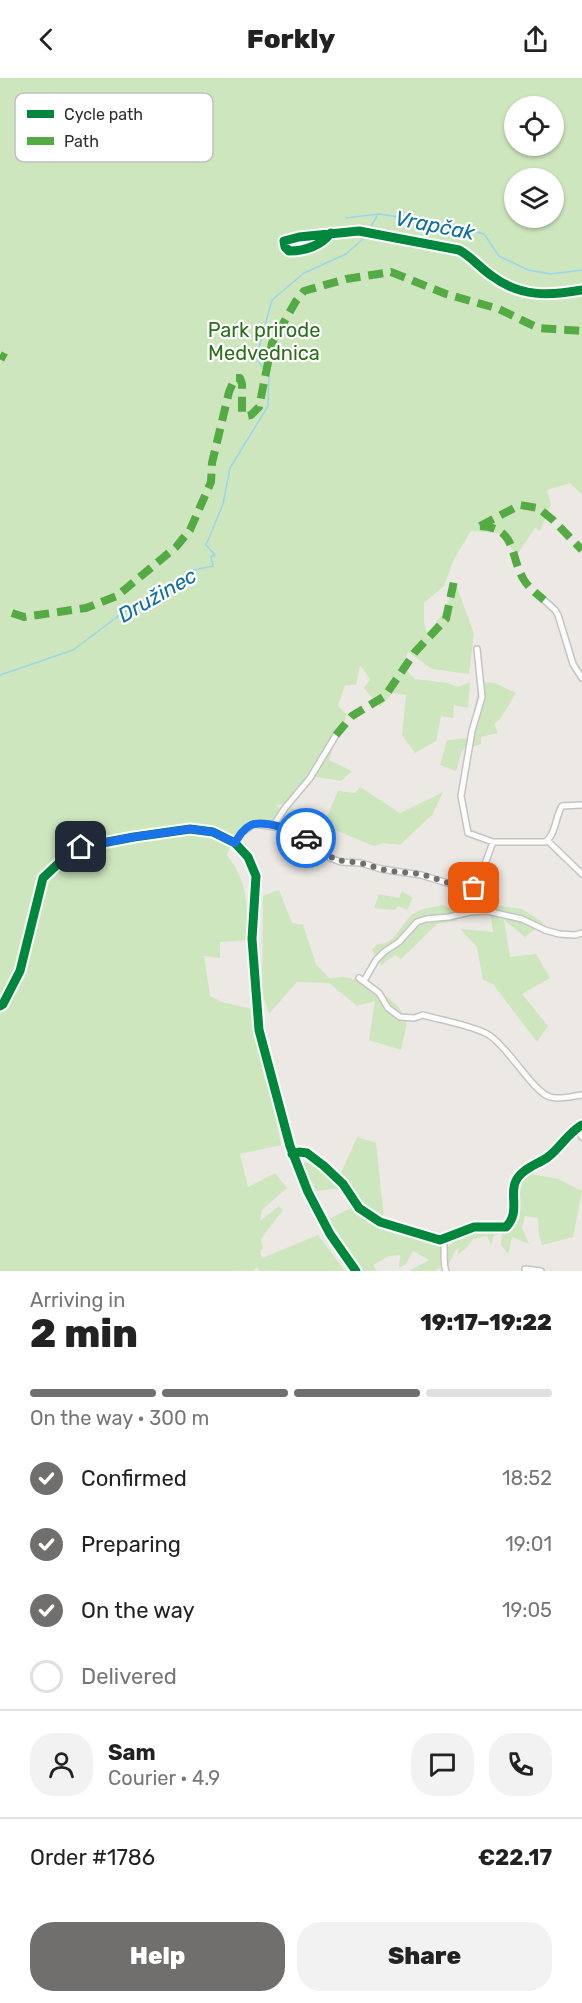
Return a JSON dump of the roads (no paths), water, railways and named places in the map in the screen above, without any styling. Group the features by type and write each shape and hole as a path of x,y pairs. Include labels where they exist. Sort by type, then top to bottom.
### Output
{"street":[{"path":"331,233 311,248 293,251 285,247 284,242 288,240 331,233 363,232 459,250 470,255 502,283 539,295 582,290"},
{"path":"544,600 558,615 573,664 582,678"},
{"path":"477,649 482,697 472,731 461,796 468,833 493,842 548,841 582,874"},
{"path":"273,826 310,778 336,735"},
{"path":"548,841 562,806 582,805"},
{"path":"235,843 241,833 250,826 260,824 295,830 335,860 361,863 388,871 421,874 467,889 474,888 478,883 493,842"},
{"path":"0,1006 20,971 43,878 62,860 81,847 190,829 213,832 235,843 248,857 256,876 252,939 259,1030 292,1154 308,1192 330,1234 356,1271"},
{"path":"582,933 559,934 522,919 487,912 470,912 426,919 417,922 399,942 384,951 361,979 379,993 388,1008 400,1017 414,1018 423,1015 488,1035 512,1056 546,1096 553,1098 582,1095"},
{"path":"292,1154 307,1153 324,1166 343,1184 359,1208 380,1222 440,1240 474,1227 506,1227 511,1222 515,1182 523,1172 549,1157 580,1126"},
{"path":"580,1126 582,1137"},
{"path":"443,1239 446,1271"},
{"path":"525,1269 541,1271"}],"waterway":[{"name":"Vrapčak","path":"346,218 379,214 457,226 484,234 499,256 528,270 551,274 582,270"},
{"name":"Družinec","path":"370,228 377,216"},
{"name":"Družinec","path":"0,675 73,650 117,617 180,581 189,571 213,566 211,557 215,555 206,545 223,504 230,468 268,406 269,376 256,358 272,300 304,273 346,254 363,239"}],"park label":[{"name":"Park prirode Medvednica","path":"264,342"}]}
